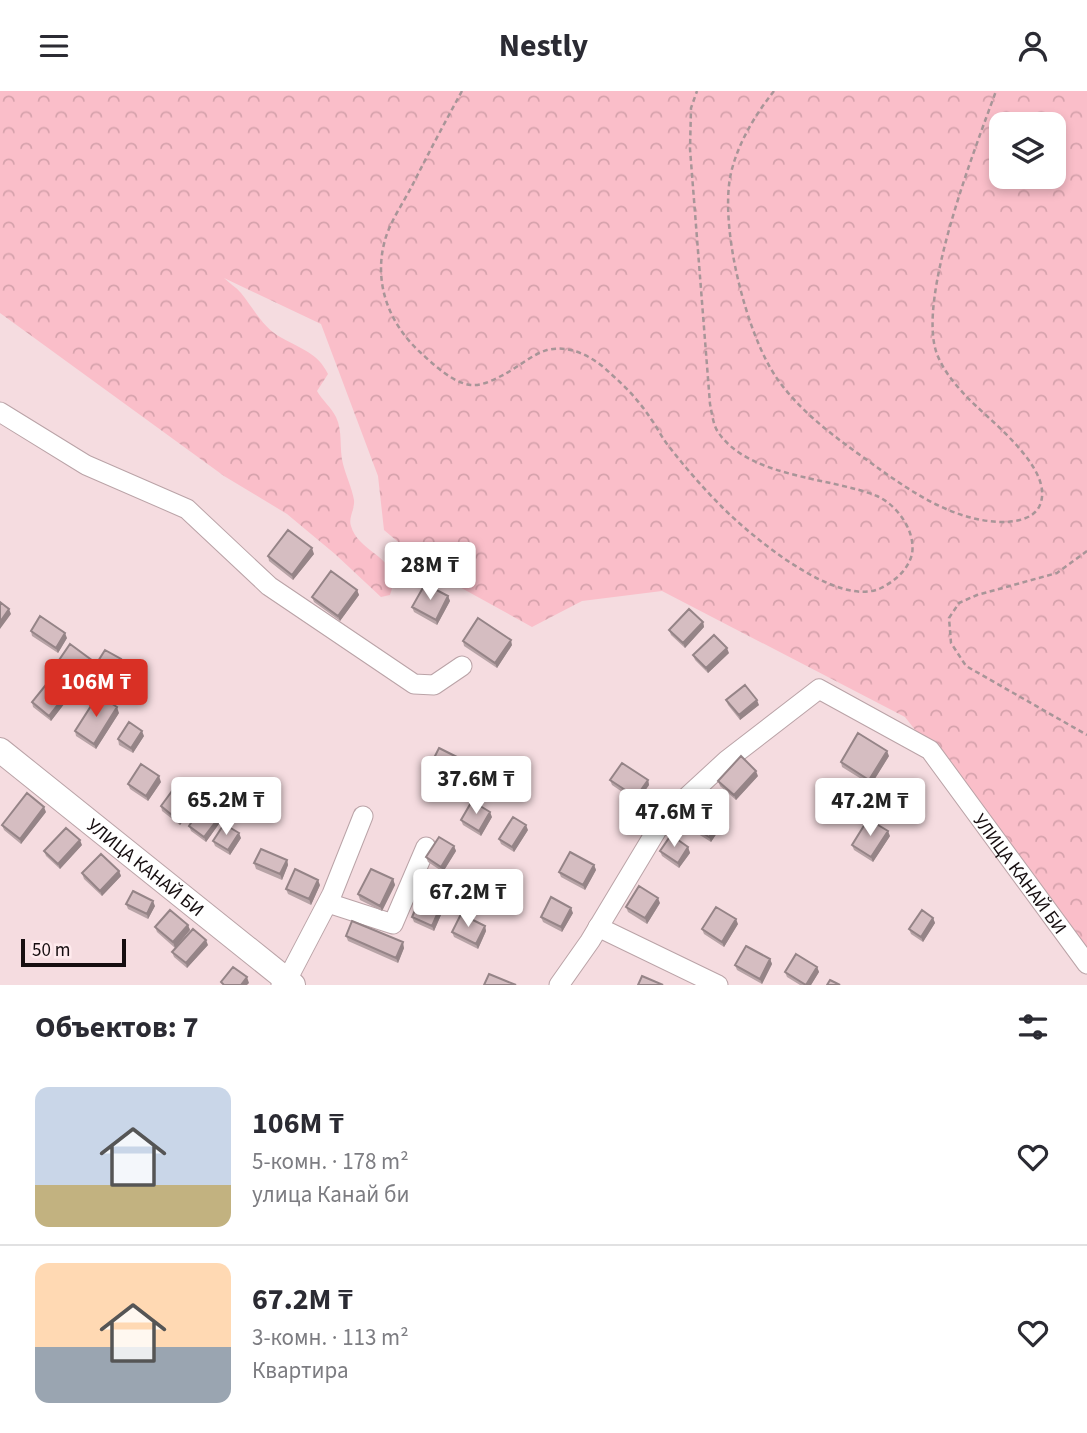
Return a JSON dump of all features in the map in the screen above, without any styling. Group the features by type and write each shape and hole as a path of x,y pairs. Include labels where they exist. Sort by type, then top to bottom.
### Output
{"main road":[{"name":"УЛИЦА КАНАЙ БИ","path":"0,750 287,983"}],"street":[{"path":"0,412 86,465 187,509 269,586 414,684 434,685 462,666"},
{"name":"УЛИЦА КАНАЙ БИ","path":"598,927 664,818 727,760 819,689 930,750 1087,964"},
{"path":"287,983 328,903 363,816"},
{"path":"328,903 393,924 426,847"},
{"path":"559,985 598,927 718,985"}],"path":[{"path":"462,91 433,142 386,239 380,272 384,298 406,340 455,380 472,385 493,381 545,350 565,349 600,363 635,397 664,440 723,508 767,545 806,573 832,586 856,592 877,590 903,572 912,553 908,527 894,507 878,496 796,475 752,460 729,444 716,430 710,404 690,149 691,108 697,91"},
{"path":"774,91 741,141 730,174 729,222 737,272 758,347 777,378 800,406 821,425 901,484 946,510 983,520 1006,522 1023,520 1036,513 1043,500 1041,479 1024,453 948,375 937,354 932,325 938,271 996,91"},
{"path":"1087,551 1057,573 977,595 959,603 949,618 951,643 966,666 1087,735"}],"green space":[{"path":"0,91 1087,91 1087,950 905,717 662,591 582,601 532,627 436,574 384,530 378,476 321,324 224,278 241,293 269,329 314,356 328,374 317,391 338,422 343,464 354,500 351,526 356,536 391,572 393,582 390,595 381,597 287,514 224,476 0,313"}],"building":[{"path":"288,530 312,548 292,575 268,556"},
{"path":"331,571 357,590 338,616 312,597"},
{"path":"425,584 448,596 436,620 412,607"},
{"path":"0,602 9,609 0,622"},
{"path":"689,609 703,622 683,643 669,630"},
{"path":"40,616 65,633 56,648 31,631"},
{"path":"478,618 511,640 495,663 463,641"},
{"path":"714,635 727,648 706,668 693,655"},
{"path":"70,644 93,661 79,680 57,663"},
{"path":"105,650 121,659 112,676 95,666"},
{"path":"49,681 66,694 49,716 32,702"},
{"path":"745,685 757,700 739,715 726,700"},
{"path":"98,695 117,707 94,744 75,731"},
{"path":"129,722 142,731 131,748 118,739"},
{"path":"858,733 887,751 869,780 841,762"},
{"path":"439,748 467,762 458,781 430,766"},
{"path":"741,756 756,771 734,795 718,781"},
{"path":"622,763 648,780 636,797 610,780"},
{"path":"141,764 159,776 146,796 128,784"},
{"path":"175,787 193,801 178,820 161,806"},
{"path":"27,793 44,807 20,839 2,825"},
{"path":"698,800 723,816 709,837 685,822"},
{"path":"472,801 490,812 479,831 461,820"},
{"path":"204,804 220,816 204,837 189,826"},
{"path":"513,817 526,825 512,847 499,839"},
{"path":"868,819 888,831 871,857 852,845"},
{"path":"224,824 239,833 228,850 213,841"},
{"path":"66,828 80,840 58,864 44,851"},
{"path":"671,835 688,847 678,863 660,851"},
{"path":"439,837 454,846 441,867 426,857"},
{"path":"261,849 287,860 280,874 254,863"},
{"path":"570,852 594,865 583,885 559,872"},
{"path":"101,854 119,871 100,891 82,873"},
{"path":"295,869 318,880 309,899 286,889"},
{"path":"371,869 393,879 380,906 358,894"},
{"path":"639,886 658,898 645,918 626,907"},
{"path":"133,891 153,901 147,914 126,904"},
{"path":"422,894 442,903 432,926 412,917"},
{"path":"551,897 571,908 561,927 541,917"},
{"path":"716,907 736,919 722,942 702,929"},
{"path":"170,910 188,925 173,942 155,927"},
{"path":"922,910 933,918 921,937 909,929"},
{"path":"461,914 485,926 476,944 452,932"},
{"path":"352,921 403,942 396,958 346,936"},
{"path":"193,929 206,940 186,963 172,952"},
{"path":"746,946 770,959 760,979 735,965"},
{"path":"796,954 817,967 806,985 785,972"},
{"path":"233,967 247,977 241,985 224,985 221,982"},
{"path":"489,974 516,985 484,985"},
{"path":"642,976 663,985 638,985"},
{"path":"830,980 840,985 827,985"}]}
